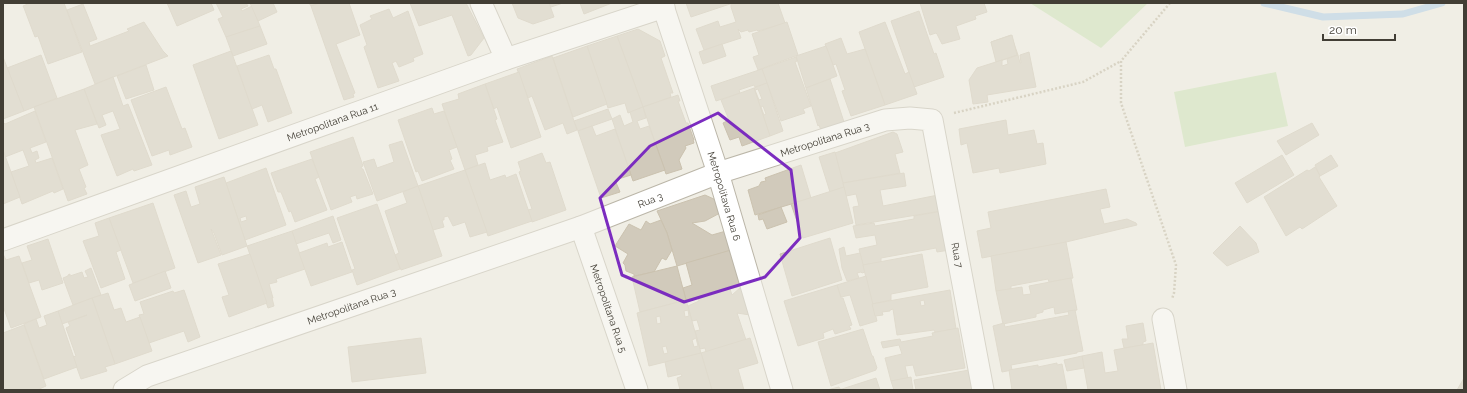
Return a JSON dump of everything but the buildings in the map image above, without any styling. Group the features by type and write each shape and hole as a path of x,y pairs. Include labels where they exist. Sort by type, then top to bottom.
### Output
{"street":[{"path":"480,3 506,59"},
{"name":"Metropolitana Rua 11","path":"3,240 506,59 663,5"},
{"name":"Metropolitava Rua 6","path":"663,5 718,173 782,390"},
{"name":"Metropolitana Rua 3","path":"718,173 885,120 910,118 932,120"},
{"name":"Rua 7","path":"932,120 982,390"},
{"name":"Rua 3","path":"581,227 718,173"},
{"name":"Metropolitana Rua 3","path":"124,390 147,376 581,227"},
{"name":"Metropolitana Rua 5","path":"581,227 637,390"},
{"path":"1163,319 1176,390"}],"path":[{"path":"932,120 957,112 1083,82 1121,61 1170,3"},
{"path":"1121,61 1121,103 1176,265 1174,293 1163,319"}],"highlighted area":[{"path":"718,113 791,170 800,238 765,277 684,302 622,275 600,198 650,146"}],"green space":[{"path":"1030,3 1148,3 1101,48"},
{"path":"1276,72 1288,126 1185,147 1174,92"}],"waterway":[{"path":"1264,3 1323,17 1403,14 1442,3"}]}
